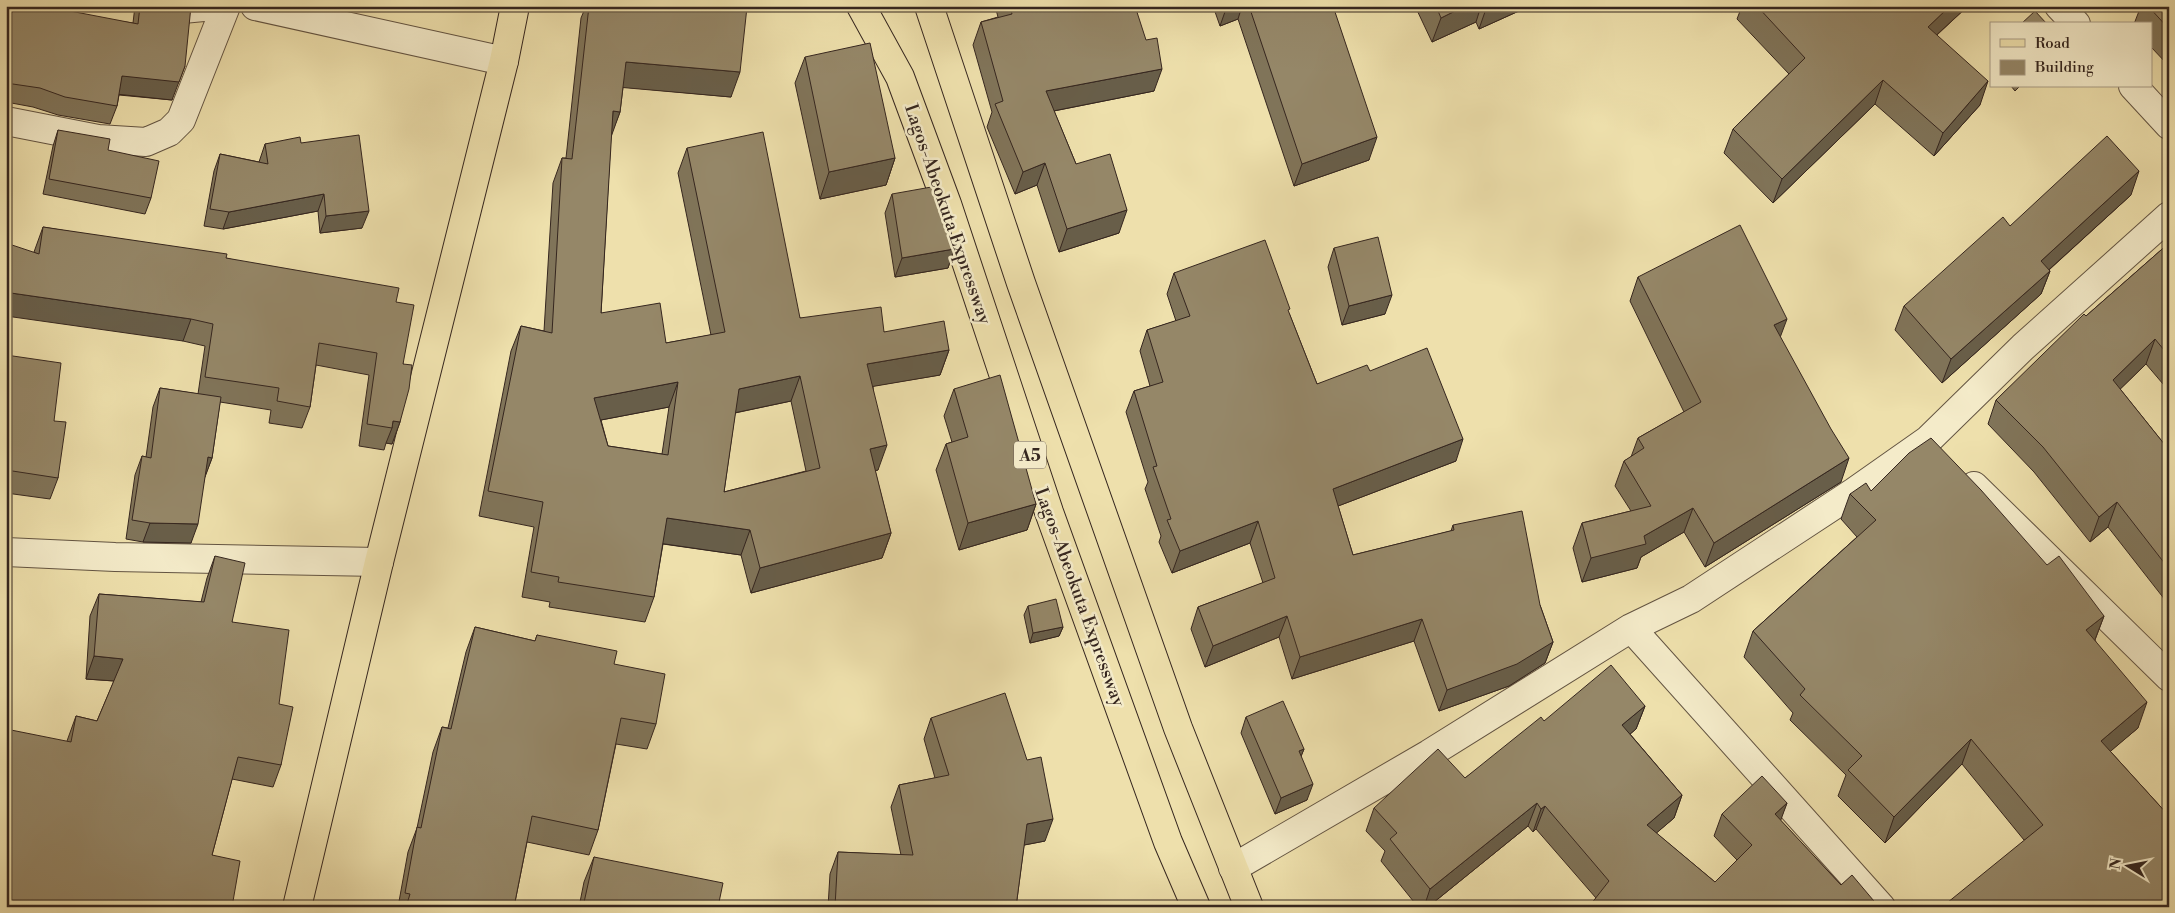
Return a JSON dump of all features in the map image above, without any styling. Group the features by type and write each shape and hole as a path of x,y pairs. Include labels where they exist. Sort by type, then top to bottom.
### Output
{"main road":[{"path":"297,907 379,562 504,62 515,6"},
{"name":"Lagos-Abeokuta Expressway","path":"861,6 904,86 947,204 1052,521 1168,842 1196,907"},
{"path":"929,6 1021,283 1178,728 1250,907"}],"street":[{"path":"163,6 172,10 214,6"},
{"path":"6,121 107,140 146,142 168,132 181,120 226,6"},
{"path":"255,6 504,62"},
{"path":"2060,6 2074,22"},
{"path":"2135,88 2169,125"},
{"path":"1233,868 1429,754 1631,628 1691,599 1854,492 1928,440 2023,347 2169,216"},
{"path":"1928,440 2169,677"},
{"path":"6,552 115,557 379,562"},
{"path":"1631,628 1881,907"}],"building":[{"path":"6,6 44,6 138,24 140,6 191,6 185,66 179,82 122,76 117,106 65,97 40,88 6,83"},
{"path":"589,6 747,7 740,72 626,62 620,112 613,111 601,313 660,303 666,343 725,332 687,148 763,132 800,318 881,307 884,332 944,321 949,350 867,364 887,445 870,449 891,533 760,568 750,530 667,518 654,597 558,582 559,577 531,572 543,502 488,491 521,326 552,333 562,158 572,159","holes":["800,376 820,468 724,492 739,389","678,382 668,455 608,446 594,398"]},
{"path":"1010,6 1135,6 1146,40 1157,38 1162,69 1046,91 1076,164 1110,154 1127,210 1067,229 1045,163 1023,172 995,104 1003,101 981,22 1012,14"},
{"path":"1249,6 1333,6 1377,137 1302,164"},
{"path":"1436,6 1465,6 1441,18"},
{"path":"1757,6 1950,6 1928,27 1988,81 1943,133 1883,80 1782,179 1733,129 1805,58"},
{"path":"2148,6 2169,6 2169,29"},
{"path":"2035,11 2045,22 2023,22"},
{"path":"870,43 895,158 829,172 805,57"},
{"path":"58,130 110,139 108,150 159,161 151,198 49,179"},
{"path":"359,135 369,211 326,216 324,194 229,212 210,209 220,154 268,164 265,144 300,137 301,143"},
{"path":"2107,136 2139,171 2041,261 2050,271 1951,359 1904,306 2003,217 2010,226"},
{"path":"937,186 950,225 954,249 902,258 892,194"},
{"path":"1740,225 1787,319 1774,325 1849,458 1714,543 1693,508 1644,536 1646,544 1591,558 1582,523 1651,506 1624,461 1644,448 1638,438 1701,402 1638,277"},
{"path":"43,227 227,254 226,258 399,288 396,302 414,305 403,364 412,365 409,389 400,422 393,421 392,428 367,424 377,353 319,343 310,407 277,401 279,388 205,377 213,324 191,319 11,293 6,308 6,243 39,254"},
{"path":"1378,237 1392,295 1349,306 1334,248"},
{"path":"1265,240 1290,309 1288,310 1317,384 1367,365 1370,371 1427,348 1463,439 1333,489 1353,555 1454,530 1453,525 1522,511 1540,605 1553,642 1517,664 1447,690 1422,619 1300,657 1287,616 1213,646 1198,607 1275,578 1258,521 1180,551 1167,520 1171,519 1153,467 1157,466 1134,391 1163,382 1147,330 1190,316 1174,273"},
{"path":"2169,243 2169,356 2155,339 2113,380 2169,450 2169,569 2117,502 2099,517 2043,447 1996,400 2084,314 2086,316"},
{"path":"6,355 61,363 54,421 66,422 58,478 6,470"},
{"path":"1000,375 1036,504 968,523 946,444 968,437 954,389"},
{"path":"160,388 221,397 212,458 208,457 198,524 150,523 132,520 142,456 151,458"},
{"path":"1931,438 1981,490 2047,565 2059,556 2104,616 2086,630 2147,702 2101,741 2169,816 2169,907 1942,907 2043,825 1971,739 1894,817 1848,770 1862,756 1800,695 1805,689 1753,631 1876,520 1850,494 1866,483 1871,491 1909,453"},
{"path":"215,556 245,563 232,622 289,630 279,704 293,707 281,765 238,757 212,855 240,861 232,907 6,907 6,729 71,742 76,716 97,721 123,659 94,656 99,594 204,602"},
{"path":"1056,599 1063,627 1033,633 1028,606"},
{"path":"475,627 535,641 537,635 617,651 614,664 665,674 656,724 621,718 598,830 532,816 514,907 406,907 410,894 405,893 417,827 421,828 442,727 451,729"},
{"path":"1611,665 1645,706 1622,725 1682,795 1647,825 1715,882 1752,845 1722,814 1762,776 1787,803 1775,814 1841,885 1852,875 1879,907 1595,907 1591,904 1609,881 1545,806 1541,809 1537,803 1430,889 1390,839 1397,833 1374,808 1438,749 1465,778 1541,717 1544,721"},
{"path":"1005,693 1027,760 1041,757 1053,819 1027,824 1016,907 835,907 838,852 913,855 899,785 949,775 931,718"},
{"path":"1283,701 1304,749 1299,751 1313,784 1281,798 1246,717"},
{"path":"594,857 723,883 718,907 583,907"}]}
